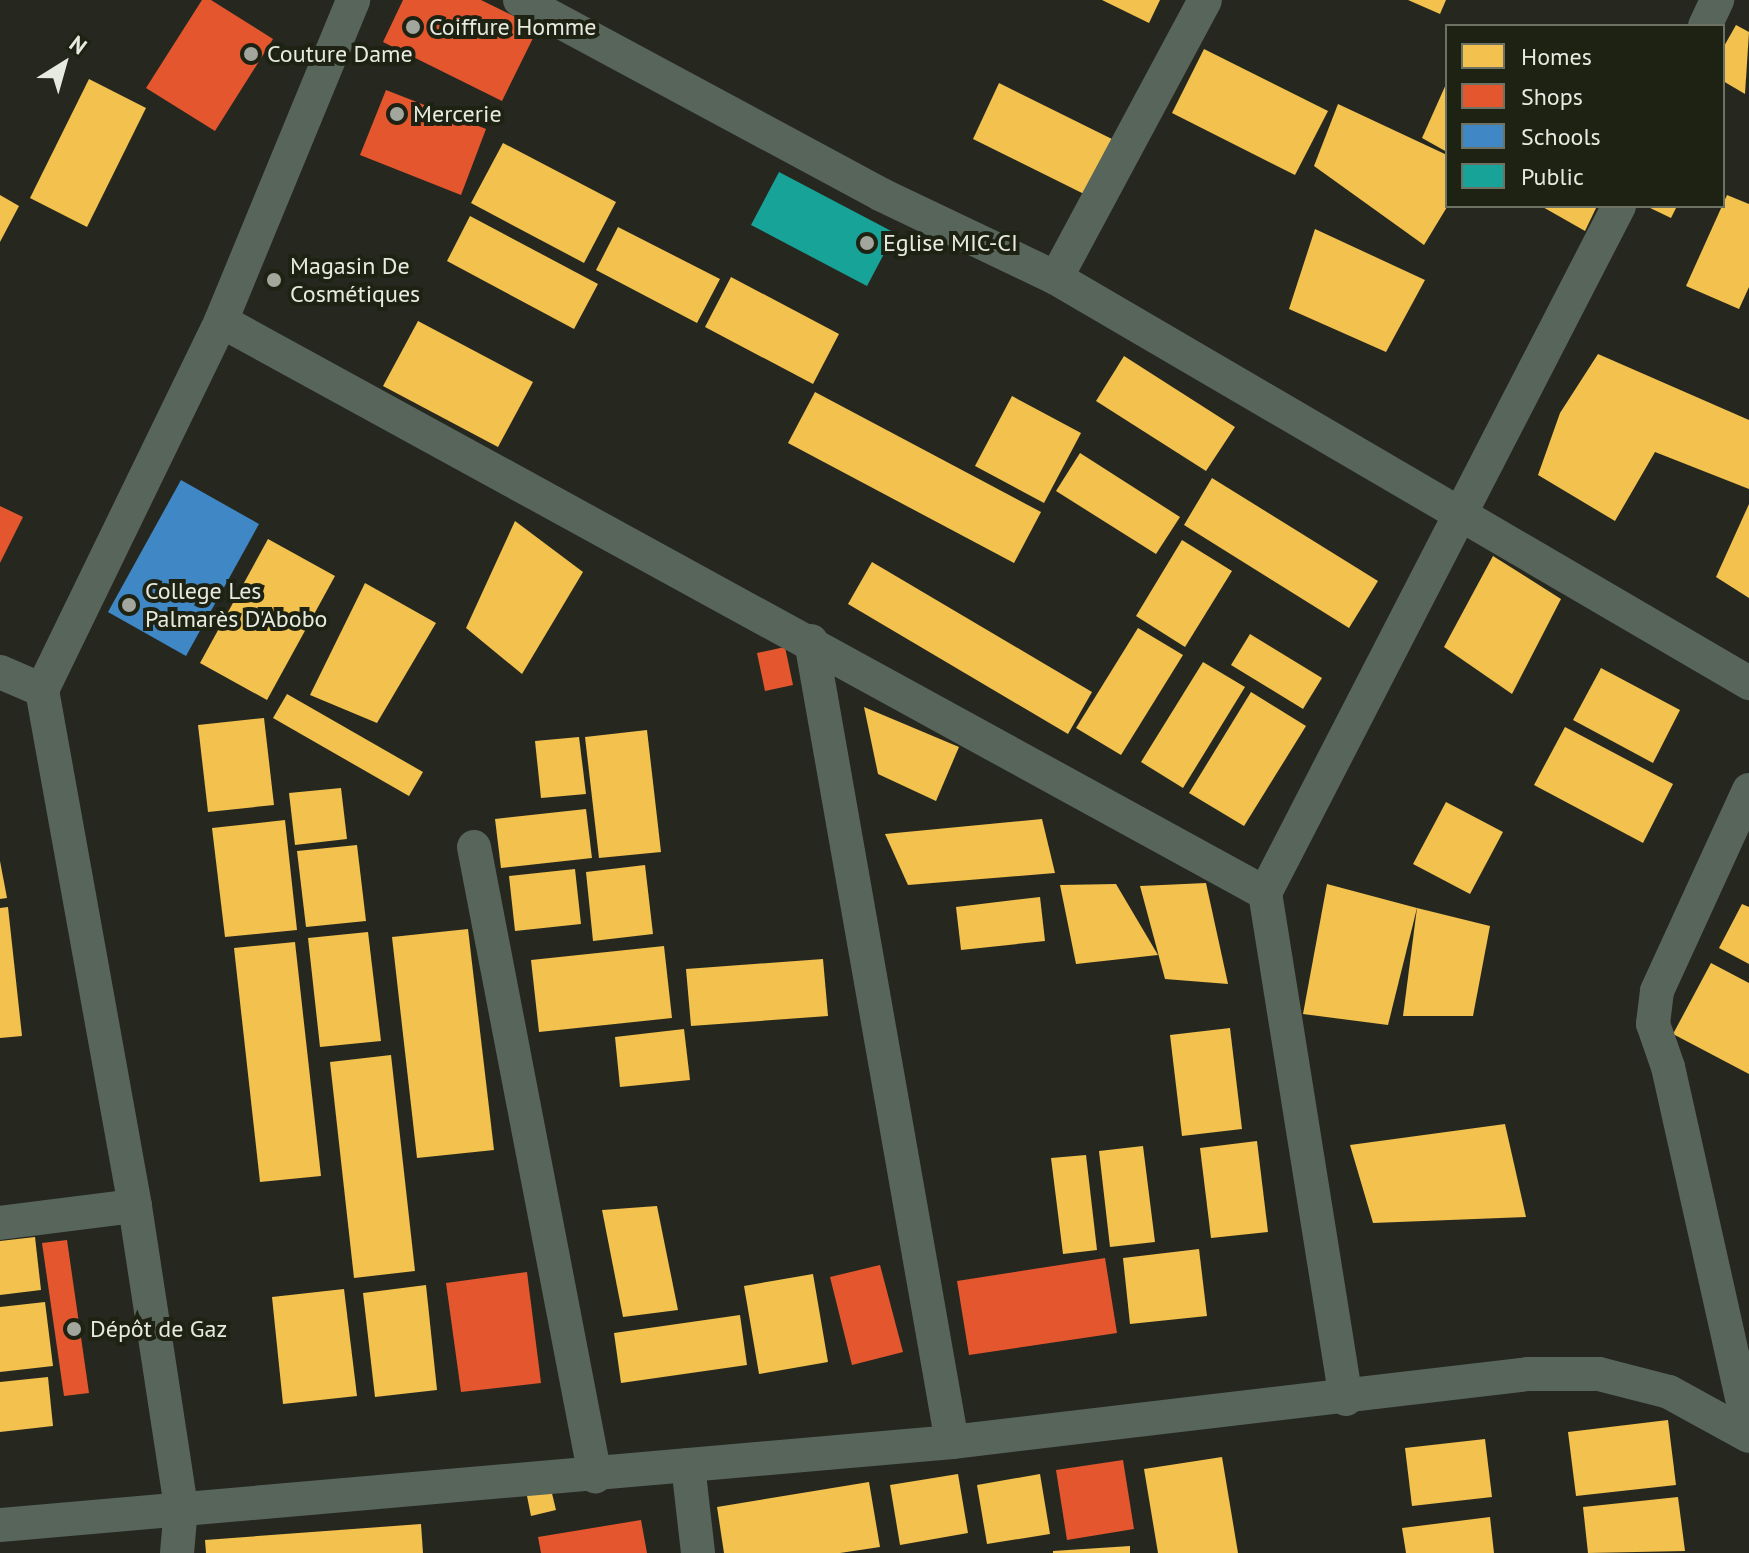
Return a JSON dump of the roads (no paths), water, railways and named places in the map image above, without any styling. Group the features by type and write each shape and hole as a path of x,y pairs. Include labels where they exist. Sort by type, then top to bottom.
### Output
{"street":[{"path":"177,1553 181,1507 135,1206 42,690 221,321 353,0"},
{"path":"520,0 855,181 1056,278 1749,683"},
{"path":"1056,278 1205,0"},
{"path":"1706,24 1717,0"},
{"path":"1346,1399 1265,893 1618,208"},
{"path":"221,321 811,641 1265,893"},
{"path":"811,641 952,1442"},
{"path":"0,672 42,690"},
{"path":"1749,790 1657,991 1653,1024 1668,1067 1749,1429"},
{"path":"474,847 595,1476"},
{"path":"0,1223 135,1206"},
{"path":"0,1525 181,1507 595,1476 952,1442 1346,1399 1528,1374 1599,1374 1669,1392 1749,1436"},
{"path":"688,1465 698,1553"}],"place":[{"name":"Coiffure Homme","path":"413,27"},
{"name":"Couture Dame","path":"251,54"},
{"name":"Mercerie","path":"397,114"},
{"name":"Eglise MIC-CI","path":"867,243"},
{"name":"Magasin De Cosmétiques","path":"274,280"},
{"name":"College Les Palmarès D'Abobo","path":"129,605"},
{"name":"Dépôt de Gaz","path":"74,1329"}]}
